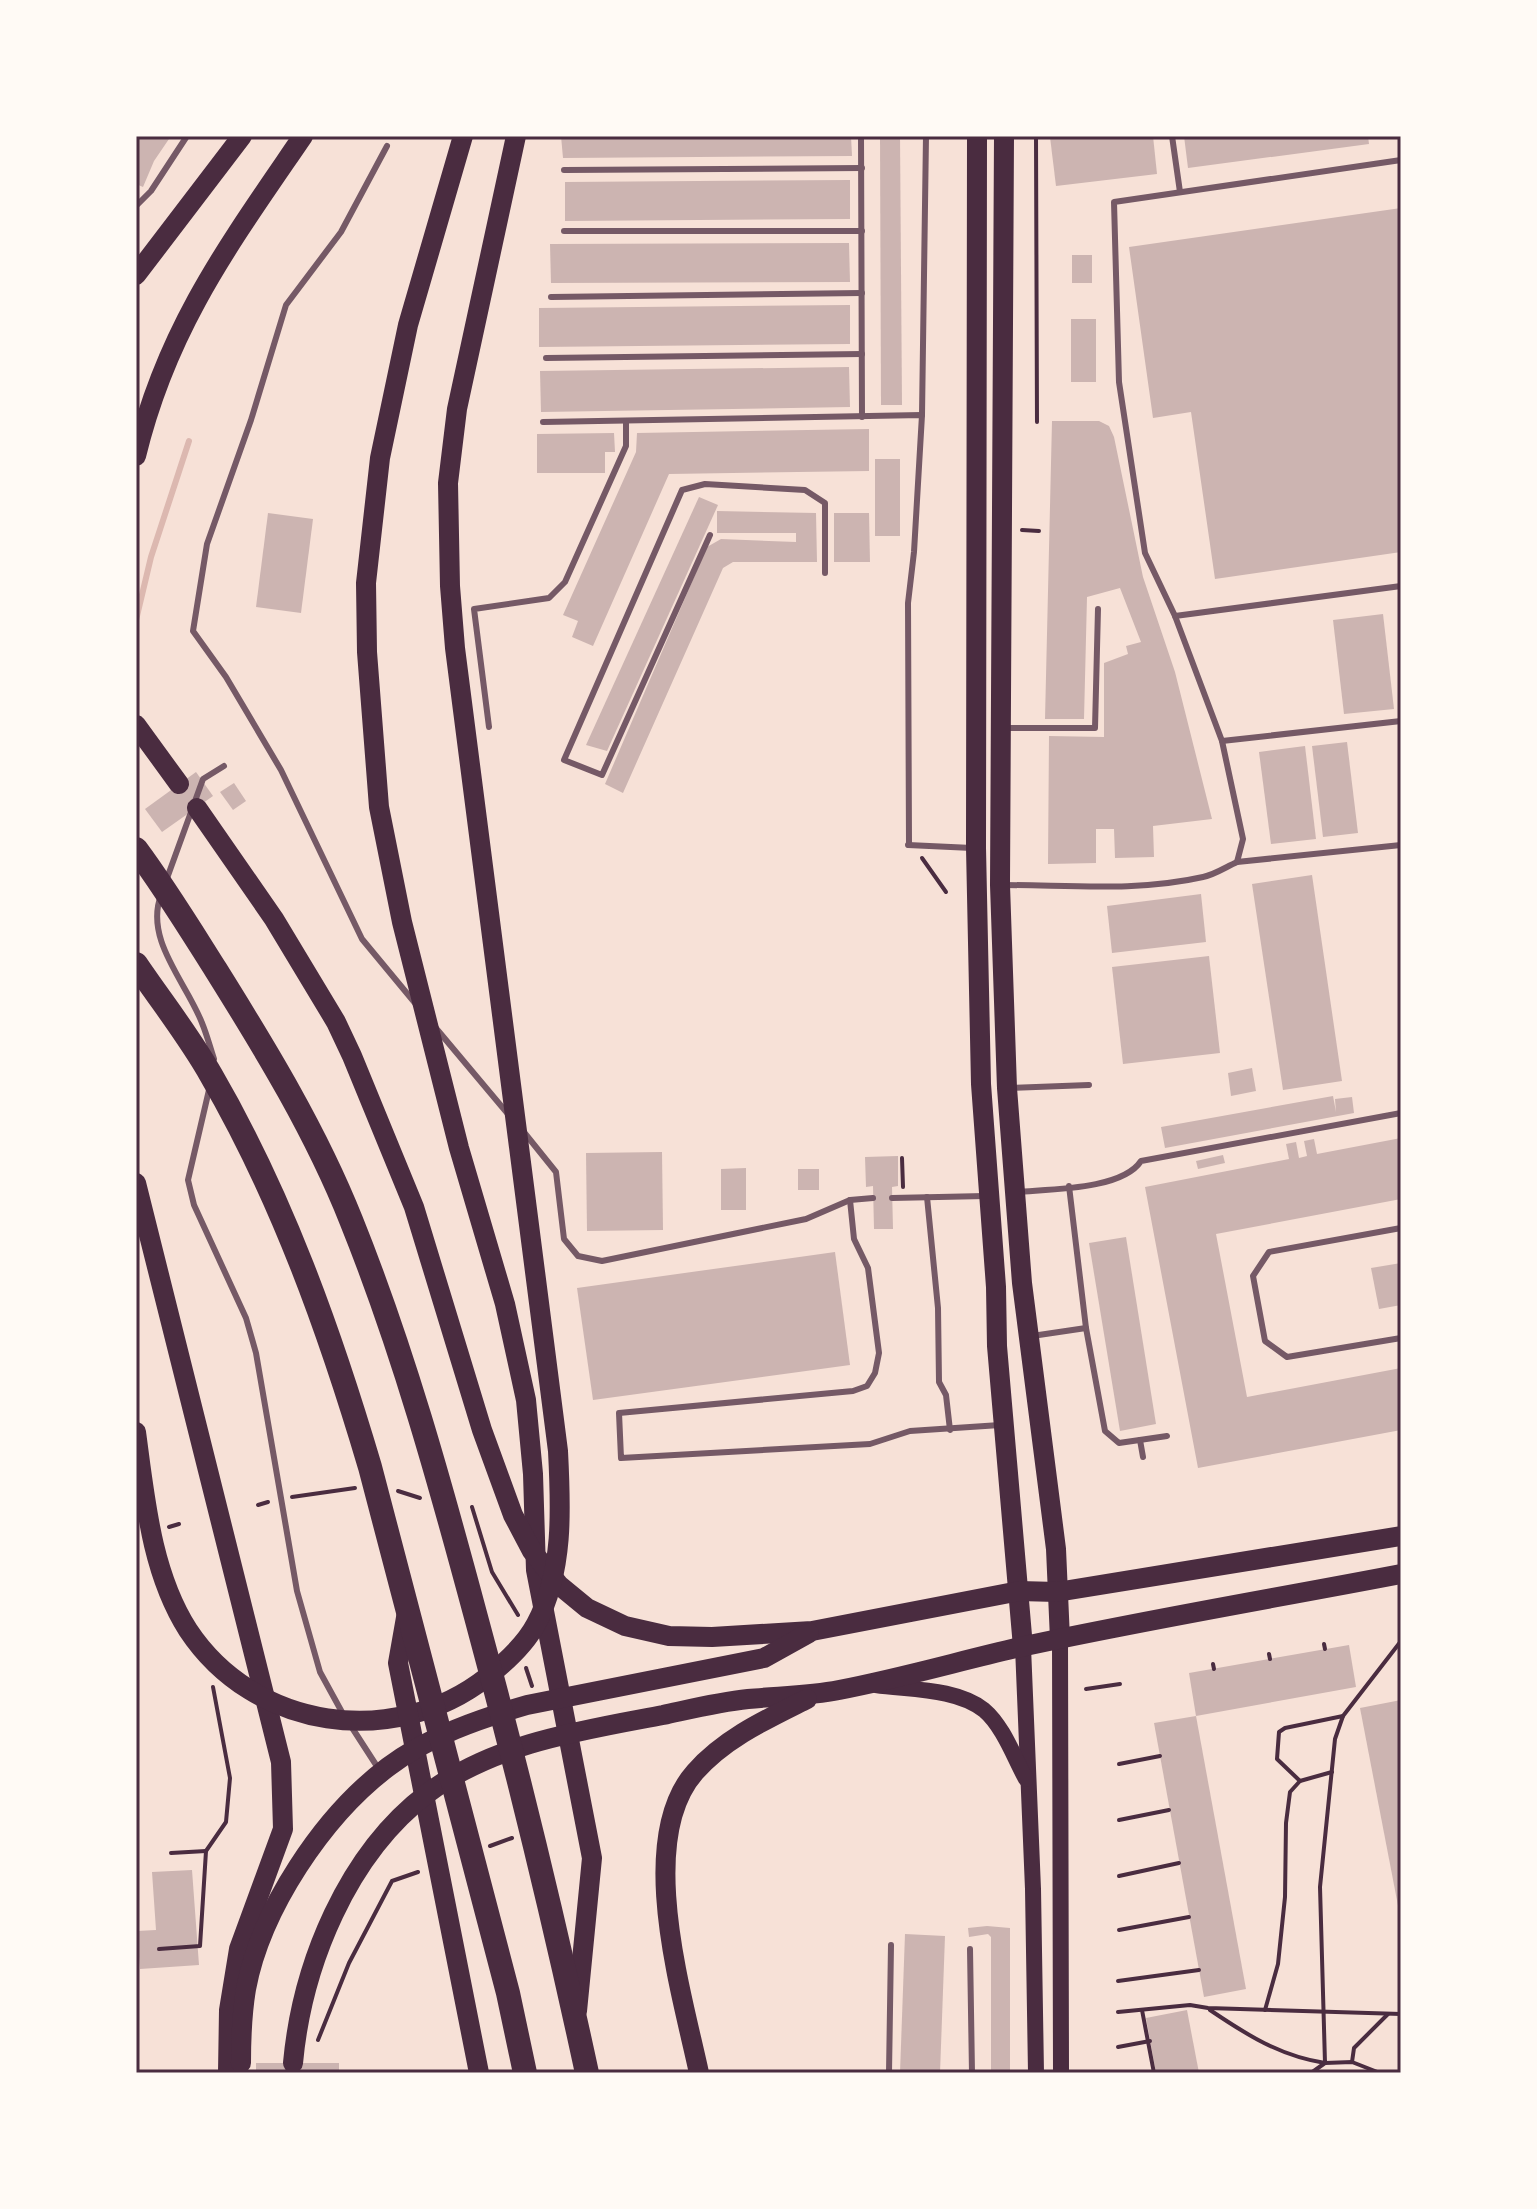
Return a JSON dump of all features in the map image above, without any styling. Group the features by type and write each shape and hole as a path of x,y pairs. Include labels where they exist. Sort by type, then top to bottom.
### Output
{"highway":[{"path":"136,849 259,1039 309,1130 351,1217 406,1371 450,1519 522,1789 587,2073"},
{"path":"136,964 211,1074 293,1240 346,1386 508,1993 525,2073"}],"main road":[{"path":"136,275 242,136"},
{"path":"136,456 155,389 191,307 224,251 303,136"},
{"path":"463,136 408,325 379,472 366,597 368,680 379,807 418,993 505,1304 526,1400 534,1487 536,1570 592,1858 576,2021"},
{"path":"136,1432 159,1565 171,1600 207,1654 245,1687 274,1703 306,1716 357,1723 421,1712 468,1692 509,1660 536,1625 557,1557 560,1515 558,1451 455,648 448,483 457,409 516,136"},
{"path":"977,136 976,848 981,1084 1004,1425 1023,1647 1036,2073"},
{"path":"1004,136 1012,525 1001,728 1000,885 1013,1192 1056,1549 1060,1639 1061,2073"},
{"path":"136,725 179,784"},
{"path":"197,808 274,919 336,1022 414,1207 482,1430 513,1515 532,1551 559,1585 587,1608 625,1626 669,1636 712,1637 812,1631 1019,1591 1057,1592 1401,1536"},
{"path":"136,1183 281,1762 283,1829 239,1949 229,2010 228,2073"},
{"path":"293,2063 296,2029 306,1989 344,1891 392,1827 426,1794 461,1771 553,1738 745,1699 818,1694 870,1684 1060,1639 1401,1574"},
{"path":"407,1608 398,1663 479,2073"},
{"path":"242,2073 246,1989 261,1937 314,1842 351,1801 389,1766 454,1729 488,1717 527,1705 764,1658 812,1631"},
{"path":"870,1684 945,1695 966,1701 984,1711 997,1726 1029,1785"},
{"path":"699,2073 665,1902 666,1846 672,1816 679,1796 695,1773 722,1747 754,1726 818,1694"}],"lane":[{"path":"136,206 151,191 187,136"},
{"path":"861,136 862,417"},
{"path":"926,136 922,415 908,603 910,847 976,848"},
{"path":"1172,136 1180,192"},
{"path":"387,146 341,232 286,305 251,420 207,544 193,631 226,677 281,770 362,939 556,1172 564,1239 578,1256 602,1261 806,1219 850,1200 873,1198"},
{"path":"1237,862 1243,839 1222,741 1175,616 1145,553 1119,382 1114,202 1401,160"},
{"path":"564,170 862,168"},
{"path":"564,231 862,231"},
{"path":"551,297 862,293"},
{"path":"546,358 862,354"},
{"path":"543,422 922,415"},
{"path":"489,727 474,609 549,598 565,582 626,446 626,421"},
{"path":"710,535 602,775 564,760 682,490 705,484 805,490 825,503 825,573"},
{"path":"1175,616 1401,586"},
{"path":"1001,728 1095,728 1098,609"},
{"path":"1222,741 1401,721"},
{"path":"224,766 203,779 157,904 160,939 202,1022 214,1060 206,1112 188,1180 194,1205 246,1318 256,1353 297,1591 320,1672 339,1709 381,1773"},
{"path":"1000,885 1145,885 1206,877 1237,862 1401,845"},
{"path":"1007,1088 1089,1085"},
{"path":"1013,1192 1125,1176 1135,1170 1141,1161 1401,1113"},
{"path":"1069,1186 1086,1328 1105,1431 1119,1443 1167,1436"},
{"path":"892,1198 990,1195"},
{"path":"927,1197 938,1308 939,1382 946,1395 950,1430"},
{"path":"850,1200 854,1239 868,1268 879,1353 875,1373 867,1386 853,1391 619,1413 621,1458 870,1444 910,1431 1004,1425"},
{"path":"1401,1228 1269,1252 1253,1276 1265,1341 1287,1357 1401,1338"},
{"path":"1029,1336 1086,1328"},
{"path":"1140,1440 1143,1457"},
{"path":"889,2073 891,1945"},
{"path":"970,1949 972,2073"}],"path":[{"path":"1036,136 1037,422"},
{"path":"1012,525 1021,530 1039,531"},
{"path":"910,847 946,892"},
{"path":"902,1158 903,1187 917,1186"},
{"path":"472,1507 492,1572 520,1619"},
{"path":"1325,2063 1320,1887 1335,1739 1343,1716 1401,1641"},
{"path":"1086,1689 1120,1684"},
{"path":"1300,1781 1277,1759 1279,1732 1285,1728 1343,1716"},
{"path":"1119,1764 1160,1756"},
{"path":"1265,2010 1278,1964 1290,1792 1300,1781 1332,1772"},
{"path":"1119,1820 1169,1810"},
{"path":"159,1949 200,1946 206,1851 226,1822"},
{"path":"490,1846 518,1836"},
{"path":"171,1853 206,1851"},
{"path":"1119,1876 1179,1863"},
{"path":"314,2050 349,1963 392,1881 420,1871"},
{"path":"1119,1930 1189,1917"},
{"path":"1118,1981 1199,1970"},
{"path":"1118,2012 1190,2005 1401,2014"},
{"path":"1208,2008 1262,2044 1302,2060 1352,2062 1380,2073"},
{"path":"1142,2010 1154,2073"},
{"path":"1352,2062 1354,2048 1389,2014"},
{"path":"1118,2047 1149,2041"},
{"path":"1311,2073 1325,2063"}],"building":[{"path":"136,136 171,136 154,161 143,187 136,184"},
{"path":"561,136 851,136 852,156 563,158"},
{"path":"880,136 900,136 902,405 881,405"},
{"path":"1153,136 1157,174 1056,186 1050,137"},
{"path":"1184,136 1368,136 1369,144 1188,168"},
{"path":"850,180 850,219 565,221 565,182"},
{"path":"1401,208 1401,552 1215,579 1191,412 1153,418 1129,247"},
{"path":"849,243 850,282 551,283 550,244"},
{"path":"1072,255 1092,255 1092,283 1072,283"},
{"path":"850,305 850,344 539,347 539,308"},
{"path":"1071,319 1096,319 1096,382 1071,382"},
{"path":"849,367 850,407 541,412 540,371"},
{"path":"1052,421 1099,421 1109,426 1114,437 1143,577 1175,672 1212,819 1153,826 1154,857 1115,858 1114,829 1096,829 1096,863 1048,864 1049,736 1104,737 1104,663 1128,654 1126,646 1141,642 1120,588 1087,597 1084,719 1045,719"},
{"path":"869,429 869,471 669,474 593,646 572,637 578,621 563,615 636,452 637,433"},
{"path":"614,433 615,452 605,452 605,473 537,473 537,434"},
{"path":"875,459 900,459 900,536 875,536"},
{"path":"699,497 718,505 607,751 586,745"},
{"path":"717,511 816,513 817,562 733,562 723,568 623,793 605,784 707,547 721,539 796,542 796,533 717,533"},
{"path":"268,513 313,519 301,613 256,607"},
{"path":"834,513 869,513 870,562 834,562"},
{"path":"1383,614 1394,709 1344,714 1333,620"},
{"path":"1347,742 1358,833 1323,837 1312,746"},
{"path":"1305,746 1316,839 1271,844 1259,752"},
{"path":"196,772 213,796 162,832 145,809"},
{"path":"234,783 246,801 233,810 220,792"},
{"path":"1312,875 1342,1081 1283,1090 1252,884"},
{"path":"1201,894 1206,942 1112,953 1107,906"},
{"path":"1209,956 1220,1053 1123,1064 1112,967"},
{"path":"1252,1068 1256,1091 1231,1096 1228,1073"},
{"path":"1333,1096 1336,1112 1335,1099 1352,1097 1354,1113 1165,1148 1161,1127"},
{"path":"1401,1138 1401,1199 1216,1234 1247,1397 1401,1368 1401,1430 1198,1468 1145,1187 1289,1159 1286,1144 1296,1142 1299,1158 1307,1156 1304,1141 1314,1139 1317,1154"},
{"path":"662,1152 663,1230 587,1231 586,1153"},
{"path":"1223,1155 1225,1163 1198,1169 1196,1161"},
{"path":"898,1156 898,1186 892,1187 893,1229 874,1229 873,1186 866,1187 865,1157"},
{"path":"746,1168 746,1210 721,1210 721,1169"},
{"path":"798,1169 819,1169 819,1190 798,1190"},
{"path":"1126,1237 1156,1424 1120,1431 1089,1243"},
{"path":"835,1252 850,1365 593,1400 577,1288"},
{"path":"1401,1263 1401,1305 1379,1309 1371,1268"},
{"path":"1349,1645 1356,1687 1196,1716 1189,1673"},
{"path":"1401,1700 1401,1916 1400,1916 1360,1708"},
{"path":"1196,1716 1246,1989 1204,1997 1154,1723"},
{"path":"192,1870 199,1965 140,1969 137,1931 156,1930 152,1872"},
{"path":"968,1928 1010,1928 1010,2073 991,2073 991,1937 988,1934 969,1937"},
{"path":"905,1934 945,1936 940,2073 900,2073"},
{"path":"1187,2010 1199,2073 1156,2073 1146,2018"},
{"path":"256,2063 339,2063 339,2073 256,2073"}],"waterway":[{"path":"136,620 151,557 189,441"}]}
